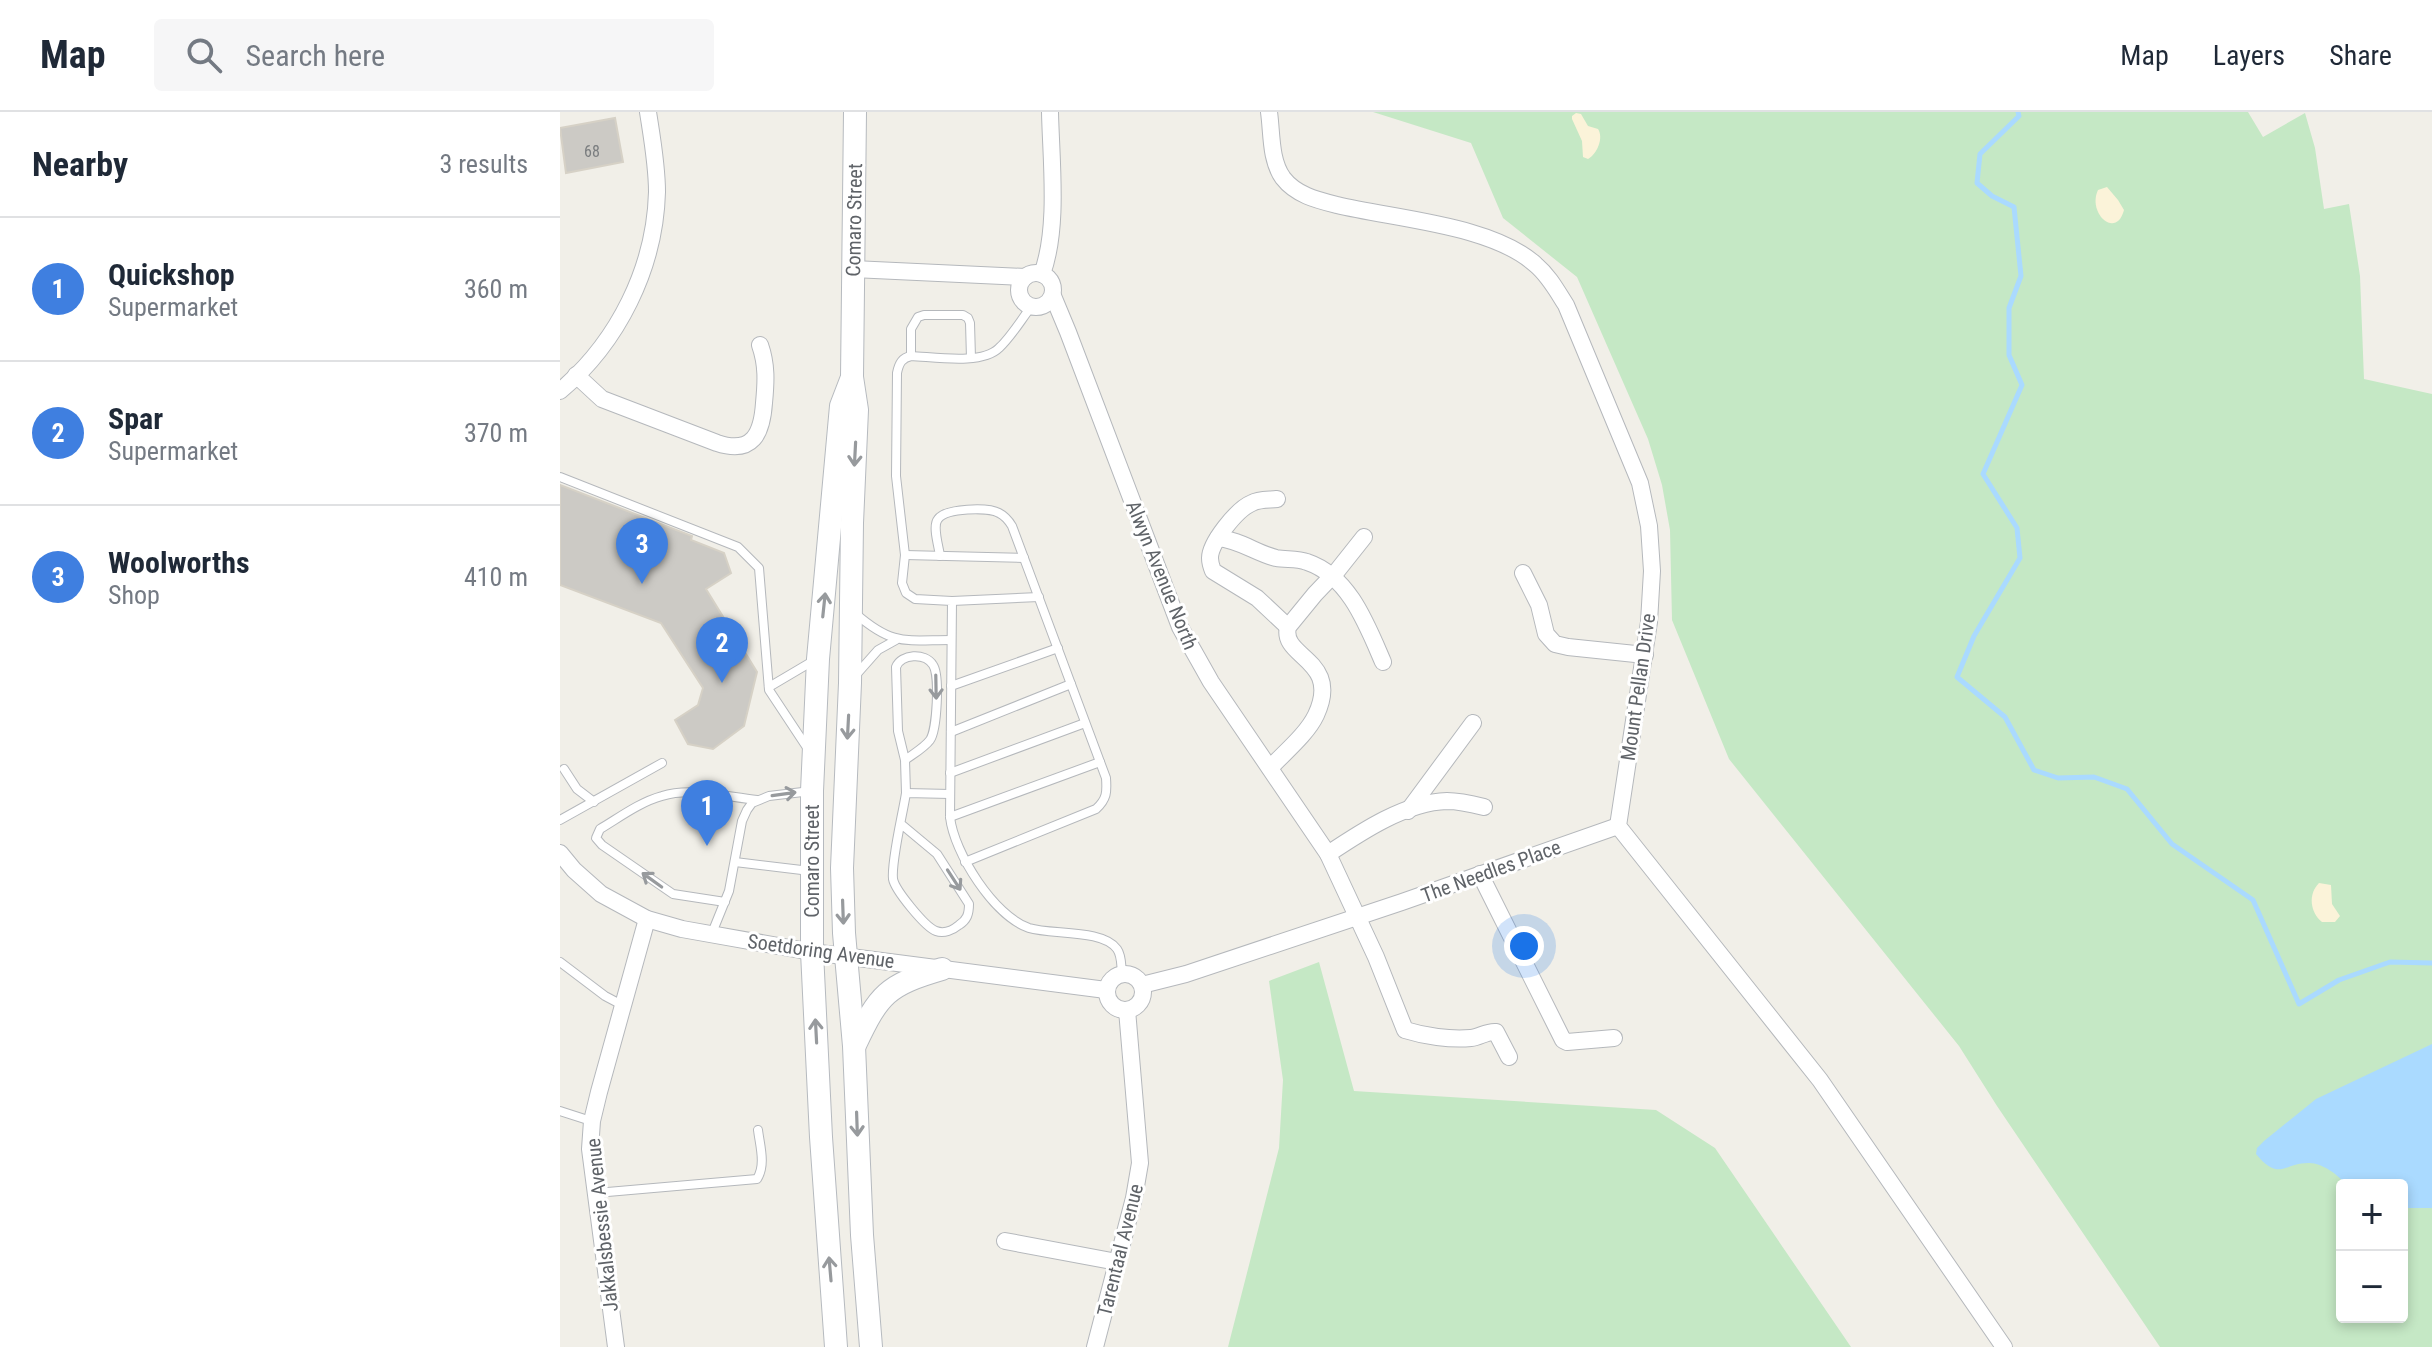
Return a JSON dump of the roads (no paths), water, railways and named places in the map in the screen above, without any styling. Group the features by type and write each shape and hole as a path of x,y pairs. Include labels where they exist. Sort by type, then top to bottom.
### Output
{"street":[{"path":"560,391 595,356 620,321 639,281 650,240 657,191 648,112"},
{"name":"Comaro Street","path":"855,112 852,377 857,410 842,868 871,1347"},
{"path":"853,269 1033,276 1049,279 1053,296 1048,303 1031,307 1023,302 1019,294 1020,285 1033,276 1049,256 1050,112"},
{"name":"Mount Pellan Drive","path":"1269,112 1279,170 1298,192 1344,206 1488,237 1530,260 1553,284 1566,305 1640,483 1649,526 1652,571 1645,655 1618,826"},
{"name":"Alwyn Avenue North","path":"1053,296 1180,627 1211,682 1328,854 1360,916 1405,1030 1460,1038 1473,1038 1492,1030 1509,1057"},
{"path":"576,375 602,399 717,443 736,447 751,441 762,424 767,374 760,345"},
{"name":"Comaro Street","path":"836,1347 822,1166 812,952 812,755 841,406 852,377"},
{"path":"1277,499 1253,502 1237,513 1211,550 1209,561 1213,571 1257,598 1288,627"},
{"path":"1270,768 1315,717 1323,696 1321,677 1289,641 1286,631 1364,537"},
{"path":"1218,538 1277,558 1305,561 1332,577 1349,595 1366,622 1383,662"},
{"path":"1523,573 1539,605 1546,634 1555,644 1645,655"},
{"path":"1408,811 1473,723"},
{"path":"1328,854 1366,828 1425,804 1450,801 1484,807"},
{"path":"1618,826 1820,1080 2004,1347"},
{"name":"The Needles Place","path":"1360,916 1618,826"},
{"name":"Soetdoring Avenue","path":"560,853 601,894 647,919 711,935 812,952 1106,990"},
{"path":"1480,874 1563,1040 1614,1038"},
{"path":"1142,985 1186,974 1360,916"},
{"name":"Jakkalsbessie Avenue","path":"616,1347 590,1149 592,1121 647,919"},
{"path":"854,1046 870,1013 884,994 908,980 942,969"},
{"path":"1122,973 1137,978 1142,985 1141,1001 1127,1010 1112,1005 1106,990 1114,976 1122,973"},
{"name":"Tarentaal Avenue","path":"1095,1347 1134,1198 1140,1163 1127,1010"},
{"path":"1005,1241 1117,1262"}],"lane":[{"path":"1031,307 1000,348 990,354 971,358 911,356 899,364 896,476 905,555 902,583 906,593 915,599 952,601 1039,597"},
{"path":"911,356 911,329 918,317 963,315 970,323 971,358"},
{"path":"560,477 738,547 753,559 759,568 769,688 812,755"},
{"path":"940,556 936,524 946,513 985,508 999,513 1012,526 1106,778 1104,801 1096,809 965,862"},
{"path":"905,555 1024,558"},
{"path":"952,601 952,834 965,862 1000,910 1030,928 1099,938 1111,943 1120,956 1122,973"},
{"path":"852,610 870,626 896,640 951,640"},
{"path":"850,683 868,658 896,640"},
{"path":"951,686 1058,648"},
{"path":"901,824 937,854 969,904 965,921 954,929 935,931 926,925 893,879 894,866 906,793 905,760 898,731 896,667 903,658 923,657 936,668 934,731 927,744 905,760"},
{"path":"769,688 818,659"},
{"path":"951,732 1071,684"},
{"path":"950,773 1085,723"},
{"path":"950,817 1100,762"},
{"path":"560,820 662,763"},
{"path":"564,769 577,789 594,802"},
{"path":"725,902 667,891 602,845 596,838 597,834 600,829 643,803 663,795 692,793 757,800 812,791"},
{"path":"906,793 950,794"},
{"path":"711,935 725,902 742,821 757,800"},
{"path":"735,862 812,871"},
{"path":"560,962 605,996 623,1005"},
{"path":"560,1111 592,1121"},
{"path":"595,1193 757,1179 762,1164 758,1130"}],"water":[{"path":"2432,1044 2432,1208 2408,1208 2408,1179 2340,1179 2318,1165 2308,1163 2276,1169 2264,1162 2256,1154 2257,1148 2316,1099"}],"waterway":[{"path":"2018,112 2019,116 1980,154 1977,183 1992,196 2014,207 2021,276 2009,308 2009,355 2022,385 1983,474 2017,528 2020,558 1974,636 1957,677 2005,717 2034,770 2058,778 2094,777 2127,789 2172,844 2253,900 2299,1004 2339,980 2390,962 2432,963"}],"place":[{"name":"Woolworths","path":"642,584"},
{"name":"Spar","path":"722,683"},
{"name":"Quickshop","path":"707,846"}]}
